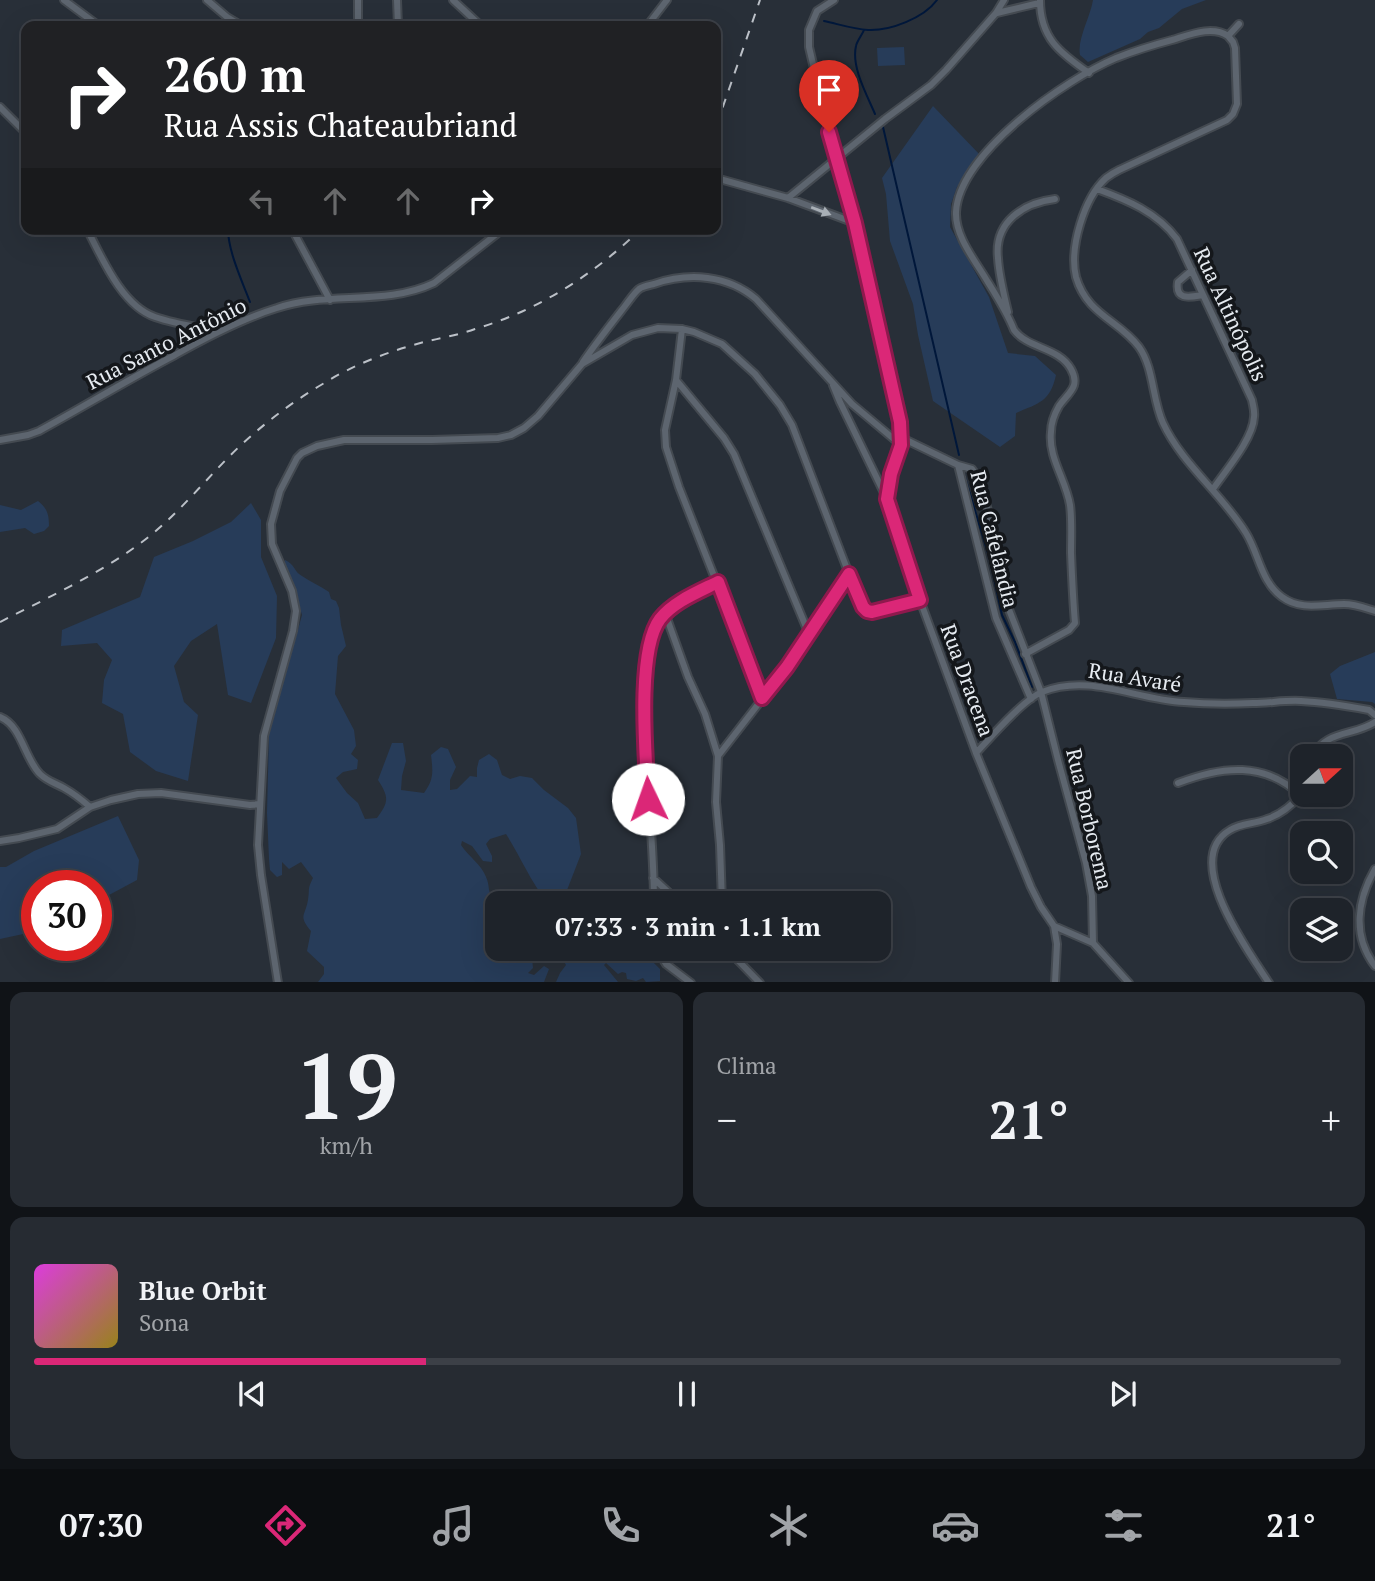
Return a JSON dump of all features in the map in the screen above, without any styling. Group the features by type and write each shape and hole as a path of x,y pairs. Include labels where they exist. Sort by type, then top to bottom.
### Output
{"street":[{"path":"64,0 92,21"},
{"path":"207,0 234,21"},
{"path":"358,0 358,21"},
{"path":"397,0 398,21"},
{"path":"453,0 476,21"},
{"path":"651,21 667,0"},
{"path":"834,0 817,11 809,30 809,47 855,223 900,422 901,442"},
{"path":"788,198 931,85 996,13 1004,0"},
{"path":"996,13 1039,2 1048,36 1065,56 1089,72"},
{"path":"1228,36 1239,24"},
{"path":"1025,654 1069,630 1075,623 1070,507 1056,463 1051,432 1059,407 1074,389 1073,372 1067,363 1053,353 1017,334 961,235 957,225 958,198 970,175 996,140 1040,104 1089,72 1114,59 1150,46 1214,31 1228,36 1235,48 1237,104 1233,114 1227,120 1107,177 1097,189 1077,233 1074,250 1076,276 1085,296 1096,309 1129,336 1139,348 1146,361 1164,426 1175,444 1247,534 1263,573 1280,596 1299,605 1353,605 1375,611"},
{"path":"0,107 21,128"},
{"path":"721,178 788,198 855,223"},
{"name":"Rua Altinópolis","path":"1097,189 1160,219 1177,239 1252,400 1255,414 1253,425 1213,489"},
{"path":"1009,318 998,258 1001,235 1020,210 1040,201 1055,199"},
{"path":"90,235 115,281 132,303 155,317 218,331"},
{"path":"295,235 330,300"},
{"name":"Rua Santo Antônio","path":"0,440 39,431 218,331 288,304 398,294 424,288 495,235"},
{"path":"1192,270 1178,282 1177,289 1186,297 1203,295"},
{"path":"278,982 258,845 264,736 296,611 292,591 272,544 271,524 280,491 302,453 317,446 344,440 505,437 524,428 538,416 640,288 670,278 688,277 726,281 746,290 782,325 833,384 867,418 901,442 958,465"},
{"path":"582,364 632,335 658,328 682,329 722,344 755,374 780,405 797,438 863,607 872,612 920,600"},
{"path":"682,329 676,380 665,430 666,447 762,698"},
{"path":"676,380 734,454 810,634"},
{"name":"Rua Dracena","path":"833,384 887,499 920,600 976,753"},
{"name":"Rua Dracena","path":"887,499 901,442"},
{"name":"Rua Cafelândia","path":"1031,699 996,618 958,465 972,469 979,479 994,532 1001,589 1041,692"},
{"path":"718,756 787,667 849,574"},
{"path":"653,891 645,699 650,638 654,628 674,606 718,582"},
{"path":"665,614 688,677 705,713 718,756 716,802 722,891"},
{"name":"Rua Avaré","path":"976,753 1004,723 1041,692 1083,685 1182,702 1300,701 1369,710 1375,715"},
{"name":"Rua Borborema","path":"1041,692 1088,873 1092,896 1093,943"},
{"path":"0,718 12,725 31,764 40,775 90,807"},
{"path":"1322,744 1344,732 1364,728 1375,722"},
{"path":"976,753 1031,887 1054,926 1057,944 1055,982"},
{"path":"1178,783 1225,771 1256,772 1282,780 1290,786"},
{"path":"0,841 57,829 90,807 125,796 148,793 260,804"},
{"path":"1269,982 1230,923 1216,881 1213,854 1219,838 1232,829 1266,820 1290,805"},
{"path":"1375,869 1365,885 1360,927 1364,948 1375,966"},
{"path":"653,878 667,891"},
{"path":"1054,926 1093,943 1129,982"},
{"path":"1057,944 1069,933"},
{"path":"664,961 691,982"},
{"path":"739,961 760,982"}],"shaded area":[{"path":"1093,0 1206,0 1182,9 1140,39 1088,62 1080,55 1080,49"},
{"path":"904,47 905,65 878,66 877,48"},
{"path":"933,106 981,156 957,187 951,204 950,227 989,297 1008,353 1035,356 1056,375 1047,396 1037,404 1016,413 1015,436 1000,447 933,401 913,304 890,241 882,178"},
{"path":"38,501 48,515 49,526 44,531 34,534 25,528 0,532 0,505 21,510"},
{"path":"251,503 261,520 261,557 277,596 276,638 251,703 228,695 217,624 191,641 174,666 184,702 198,715 188,781 156,771 130,752 123,714 102,703 104,680 112,660 97,643 61,646 62,630 140,597 154,557 231,522"},
{"path":"285,560 299,574 329,592 339,608 346,646 338,656 335,694 354,730 356,746 351,754 358,760 357,769 343,772 336,778 358,803 365,819 377,818 384,808 386,795 378,780 392,743 403,743 406,761 401,790 424,793 432,775 431,755 441,747 448,749 456,767 450,780 450,790 457,789 470,776 477,777 479,760 489,754 497,760 502,775 510,779 520,776 532,778 576,818 581,854 567,891 539,891 506,834 490,839 486,844 492,862 483,861 472,846 462,841 461,845 484,873 490,891 485,891 485,961 532,961 533,968 528,973 534,975 544,966 549,969 544,982 318,982 324,974 324,967 307,951 311,931 304,919 313,878 301,862 289,869 282,862 282,875 277,877 270,870 269,859 269,735 302,615 285,568"},
{"path":"1375,652 1375,704 1337,699 1330,674 1340,666"},
{"path":"118,816 139,860 137,880 112,893 112,870 21,870 21,934 0,939 0,867 6,867 34,851"},
{"path":"564,961 652,961 660,969 660,981 627,979 626,973 618,974 606,963 604,965 618,982 556,982 566,965"}],"waterway":[{"path":"824,21 877,30 915,18 937,0"},
{"path":"864,30 856,46 856,63 875,114"},
{"path":"883,127 959,455"},
{"path":"229,235 233,256 250,302"},
{"path":"964,474 990,560 1002,615 1032,687"}],"railway":[{"path":"721,112 760,0"},
{"path":"0,622 78,582 134,548 175,514 251,436 315,389 349,369 386,354 469,331 521,312 584,276 635,235"}],"route":[{"path":"648,799 644,734 647,657 654,628 674,606 718,582 762,698 787,667 849,574 867,611 920,600 887,499 891,474 901,445 900,422 855,223 829,132"}]}
